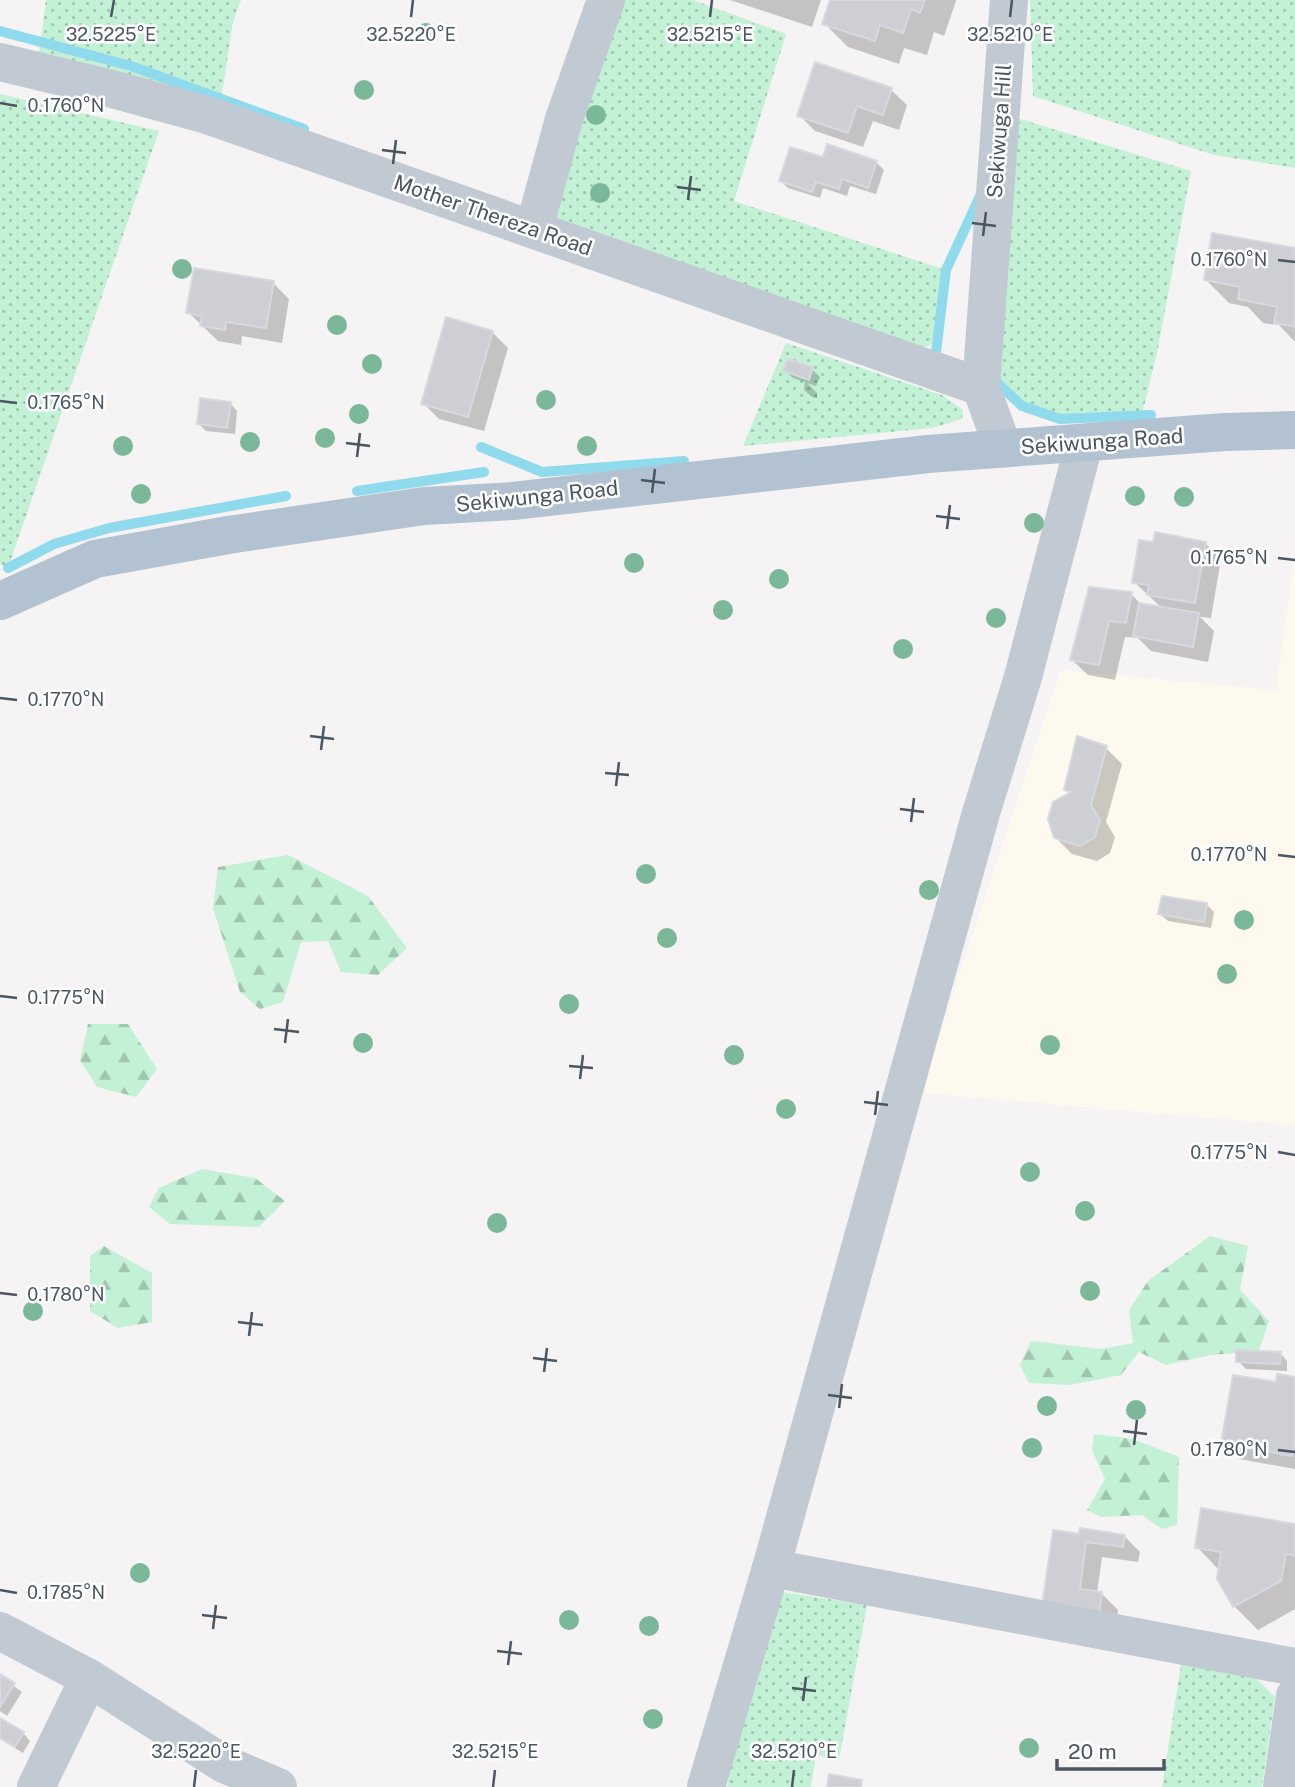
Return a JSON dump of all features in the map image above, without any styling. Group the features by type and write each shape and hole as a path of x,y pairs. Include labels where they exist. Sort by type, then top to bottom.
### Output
{"main road":[{"name":"Sekiwunga Road","path":"3,594 94,559 228,535 424,506 513,501 902,456 1224,432 1295,430"}],"street":[{"path":"534,229 564,119 606,0"},
{"name":"Sekiwuga Hill","path":"981,387 1009,0"},
{"name":"Mother Thereza Road","path":"0,62 207,115 981,387"},
{"path":"981,387 1003,448"},
{"path":"706,1787 771,1568 978,826 1023,677 1084,443"},
{"path":"771,1568 1295,1667"},
{"path":"0,1631 89,1678 224,1764 278,1787"},
{"path":"36,1787 89,1678"},
{"path":"1282,1787 1295,1696"}],"shaded area":[{"path":"1295,552 1295,1125 920,1093 1061,670 1276,690"}],"green space":[{"path":"46,0 241,0 233,22 220,106 39,53"},
{"path":"607,0 693,0 786,34 734,201 946,270 931,345 909,353 526,214"},
{"path":"1030,0 1295,0 1295,168 1214,155 1033,96"},
{"path":"0,94 159,131 8,568 0,564"},
{"path":"1007,115 1191,171 1158,348 1142,415 1060,419 1022,406 986,371"},
{"path":"786,343 942,395 963,410 962,419 932,428 743,446"},
{"path":"288,855 368,896 407,948 378,975 341,972 328,941 301,942 283,1002 260,1009 240,992 213,908 218,867"},
{"path":"88,1024 128,1024 157,1069 136,1097 97,1087 80,1060"},
{"path":"202,1169 255,1178 285,1201 259,1227 170,1224 149,1207 159,1188"},
{"path":"1210,1236 1248,1246 1240,1290 1269,1321 1259,1351 1211,1355 1166,1365 1139,1352 1121,1375 1070,1385 1029,1383 1020,1365 1031,1341 1102,1349 1133,1343 1129,1310 1148,1281"},
{"path":"104,1246 152,1273 152,1322 118,1328 90,1311 90,1256"},
{"path":"1094,1434 1133,1439 1179,1457 1177,1525 1162,1529 1142,1515 1101,1517 1087,1510 1105,1479 1092,1450"},
{"path":"776,1591 867,1605 839,1760 816,1755 811,1787 727,1787 733,1754"},
{"path":"1182,1658 1243,1666 1275,1697 1262,1787 1162,1787"}],"building":[{"path":"830,0 925,0 920,13 911,9 903,33 880,25 875,41 822,24"},
{"path":"815,62 892,88 883,115 857,106 848,133 797,116"},
{"path":"827,144 877,161 868,188 842,179 839,189 816,182 812,192 779,181 790,147 823,157"},
{"path":"1212,233 1295,248 1295,327 1274,323 1277,307 1238,299 1240,287 1204,280"},
{"path":"194,268 274,281 266,328 226,322 225,330 200,326 202,316 186,313"},
{"path":"446,317 493,331 468,417 421,404"},
{"path":"787,359 813,367 809,380 783,371"},
{"path":"200,398 231,402 227,428 197,424"},
{"path":"1155,532 1206,542 1195,603 1147,595 1149,585 1132,583 1139,540 1153,542"},
{"path":"1089,587 1132,592 1126,623 1109,621 1099,665 1070,660"},
{"path":"1139,603 1199,613 1193,647 1133,636"},
{"path":"1077,736 1107,746 1091,805 1100,820 1095,837 1080,846 1054,838 1048,819 1053,802 1071,792 1064,790"},
{"path":"1162,896 1207,903 1204,922 1158,914"},
{"path":"1236,1350 1281,1352 1280,1364 1236,1362"},
{"path":"1277,1374 1295,1377 1295,1440 1292,1456 1221,1443 1233,1375 1276,1382"},
{"path":"1201,1508 1295,1524 1295,1556 1286,1554 1281,1581 1233,1607 1217,1579 1221,1552 1195,1548"},
{"path":"1080,1528 1125,1535 1123,1547 1086,1542 1080,1589 1102,1592 1099,1615 1042,1607 1053,1530 1079,1534"},
{"path":"0,1674 15,1683 0,1707"},
{"path":"0,1718 24,1732 15,1747 0,1738"},
{"path":"829,1774 862,1780 861,1787 827,1787"}],"waterway":[{"path":"0,31 131,66 304,129"},
{"path":"936,352 946,270 980,196"},
{"path":"992,378 1022,406 1060,419 1151,415"},
{"path":"481,447 542,472 684,461"},
{"path":"357,491 484,472"},
{"path":"8,568 54,544 109,528 286,496"}]}
